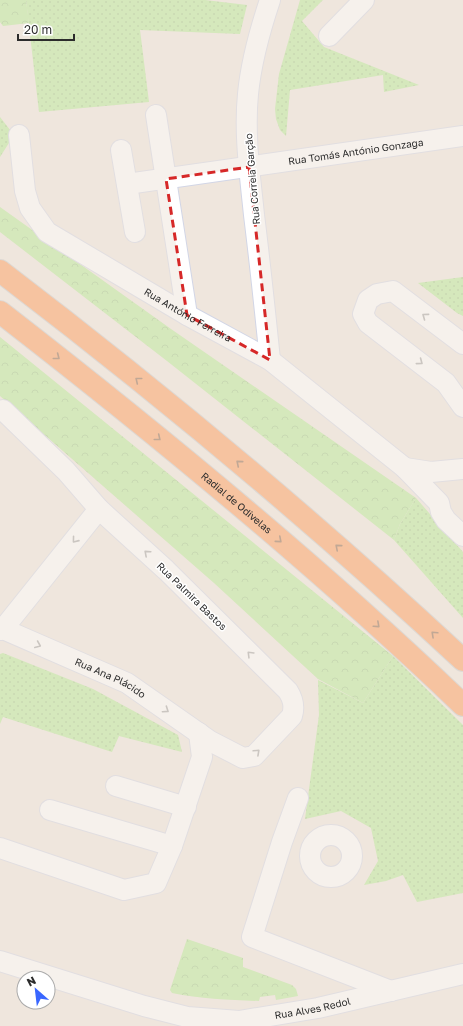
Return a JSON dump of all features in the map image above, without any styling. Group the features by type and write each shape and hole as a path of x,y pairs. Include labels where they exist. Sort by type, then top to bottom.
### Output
{"highway":[{"path":"0,271 267,486 386,590 463,660"},
{"name":"Radial de Odivelas","path":"0,313 158,438 227,495 378,626 463,705"}],"street":[{"name":"Rua Correia Garção","path":"270,0 253,57 248,94 249,167 270,360"},
{"path":"329,36 364,0"},
{"path":"156,115 187,315"},
{"path":"439,140 463,121"},
{"name":"Rua António Ferreira","path":"19,135 25,191 30,208 47,232 187,315 270,360 405,468 439,504 441,512 446,520 459,531"},
{"name":"Rua Tomás António Gonzaga","path":"127,184 463,136"},
{"path":"122,150 135,232"},
{"path":"460,341 393,292 377,294 368,300 363,314 368,323 446,383 463,406"},
{"name":"Rua Palmira Bastos","path":"3,410 66,471 99,509 166,570 288,691 293,698 292,716 254,756 243,758 208,744"},
{"name":"Rua António Ferreira","path":"405,468 431,472 463,469"},
{"path":"439,504 439,494 447,478 454,472 463,469"},
{"name":"Rua Ana Plácido","path":"99,509 1,630 127,683 208,744"},
{"path":"0,848 124,890 156,883 172,846 208,744"},
{"path":"116,786 186,807"},
{"path":"298,798 282,842 252,937 391,991"},
{"path":"50,810 172,846"},
{"path":"282,842 310,851"},
{"name":"Rua Alves Redol","path":"0,961 187,1021 236,1024 318,1008 463,974"}],"highlighted area":[{"path":"249,167 270,360 187,315 166,179"}],"green space":[{"path":"0,0 26,0 29,23 3,26 0,22"},
{"path":"26,0 205,0 247,5 240,34 140,30 149,102 39,112"},
{"path":"300,0 323,0 302,21 324,47 419,85 384,92 383,75 290,90 286,136 280,130 276,119 275,109 279,74"},
{"path":"0,117 14,135 0,157"},
{"path":"0,207 171,329 416,498 400,524 394,540 167,361 0,232"},
{"path":"463,277 463,316 418,283"},
{"path":"0,337 393,656 363,703 318,679 214,583 0,396"},
{"path":"416,498 463,552 463,618 394,540 400,524"},
{"path":"3,653 93,689 178,735 182,752 119,736 112,752 3,717 0,724 0,654"},
{"path":"393,656 463,725 463,893 417,902 403,875 386,881 364,885 378,861 371,828 341,811 305,819 319,715 318,680 363,703"},
{"path":"187,939 243,958 243,967 292,985 296,989 298,996 276,1000 275,995 260,997 259,1001 226,1000 172,993 170,990"}]}
